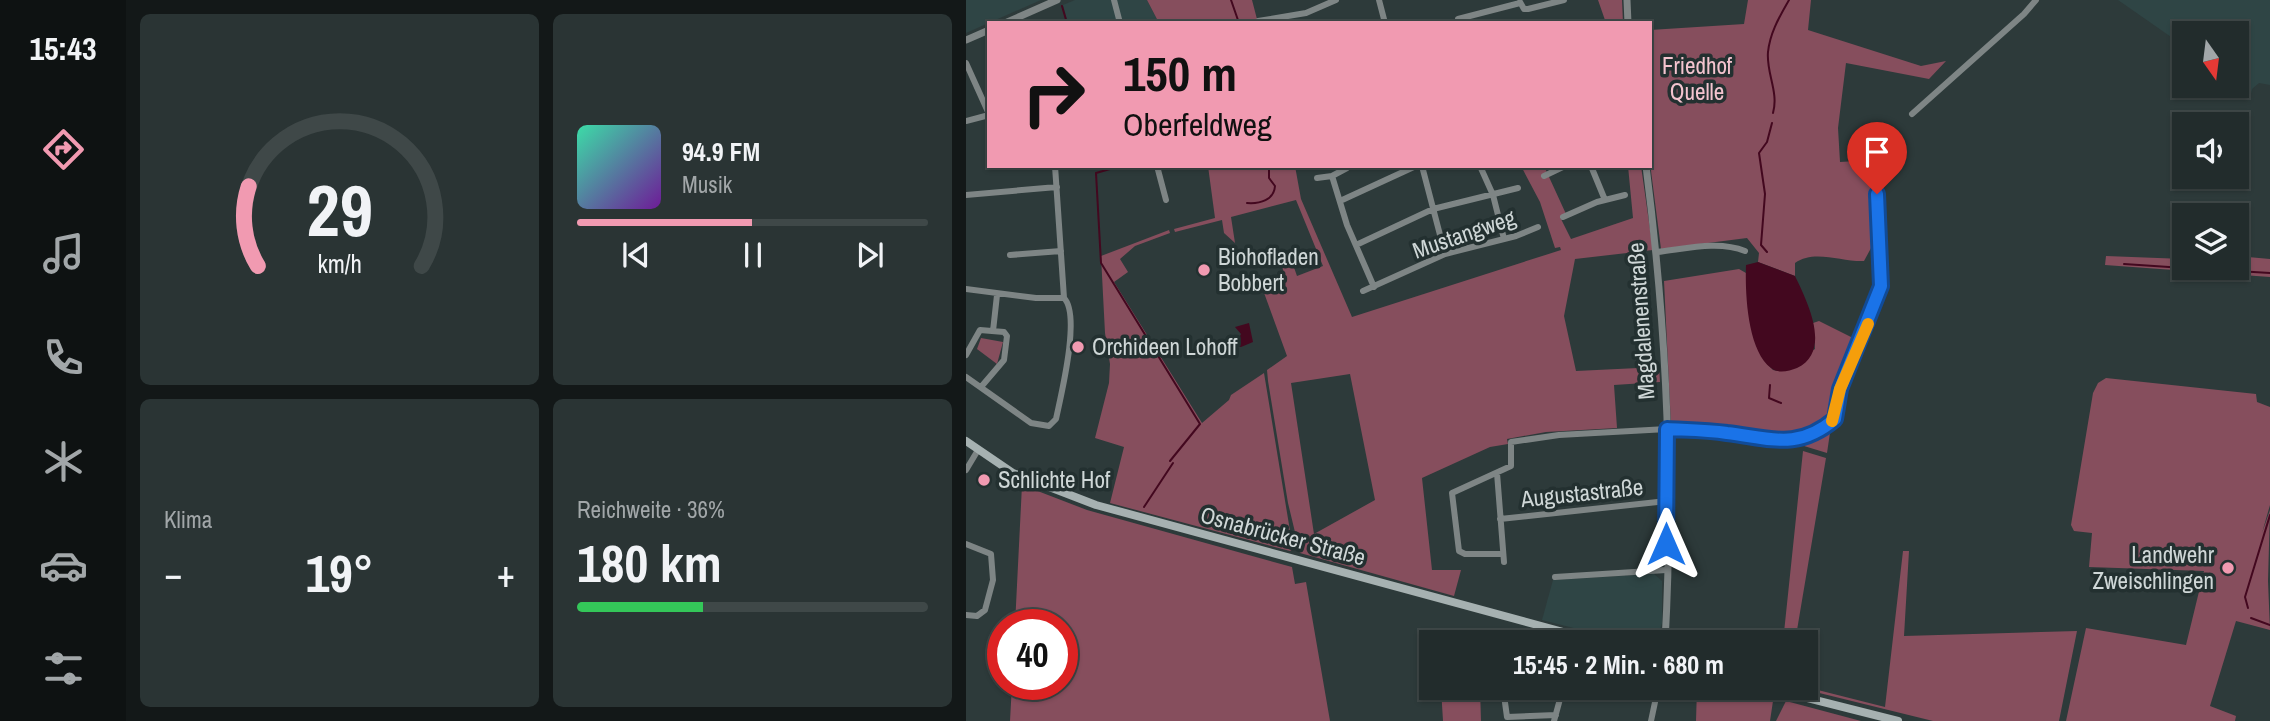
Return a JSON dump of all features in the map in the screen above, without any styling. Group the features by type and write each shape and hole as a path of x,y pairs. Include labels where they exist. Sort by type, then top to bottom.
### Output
{"main road":[{"name":"Osnabrücker Straße","path":"966,442 1034,483 1096,505 1544,630"},
{"path":"1815,700 1898,721"}],"street":[{"path":"1013,21 1057,0"},
{"path":"1114,0 1119,21"},
{"path":"1258,21 1306,13 1336,0"},
{"path":"1379,0 1384,21"},
{"path":"1458,19 1520,1 1524,9 1528,9 1564,0"},
{"path":"1627,0 1628,21"},
{"path":"1912,114 2024,14 2036,0"},
{"path":"966,40 987,31"},
{"path":"966,62 987,110"},
{"path":"966,121 987,116"},
{"path":"966,377 1031,423 1042,427 1053,423 1067,357 1070,306 1063,298 1055,168"},
{"path":"1158,168 1166,200"},
{"path":"1317,178 1332,177 1347,168"},
{"path":"1340,201 1414,168"},
{"path":"1420,168 1445,254"},
{"path":"1481,168 1493,195 1504,239"},
{"path":"1544,176 1561,168"},
{"path":"1592,168 1605,200"},
{"name":"Magdalenenstraße","path":"1646,168 1657,252 1667,429 1665,630"},
{"path":"1497,473 1513,463 1511,442 1551,436 1667,429 1790,441 1821,429 1835,419 1840,389 1881,286 1875,172"},
{"path":"1332,177 1374,287"},
{"path":"966,195 1057,187"},
{"path":"1356,245 1433,209 1518,188"},
{"path":"1563,217 1625,195"},
{"name":"Mustangweg","path":"1363,291 1445,254 1538,227"},
{"path":"1657,252 1711,246 1728,246 1745,251"},
{"path":"1010,255 1061,251"},
{"path":"966,289 998,295 1063,298"},
{"path":"993,331 998,295"},
{"path":"966,355 980,330 1004,332 1007,336 1005,356 981,387"},
{"path":"966,470 978,450"},
{"name":"Augustastraße","path":"1497,473 1504,558 1465,554 1459,551 1452,493 1497,473"},
{"name":"Augustastraße","path":"1500,519 1667,501"},
{"path":"966,544 991,554 993,580 988,606 977,615 966,615"},
{"path":"1555,577 1666,570"},
{"path":"1505,700 1507,716 1555,718 1560,700"},
{"path":"1651,721 1655,700"}],"shaded area":[{"path":"966,0 1041,0 993,21 987,21 987,24 966,33"},
{"path":"1075,0 1147,0 1158,21 1067,21 1063,5"},
{"path":"2118,0 2270,0 2270,85 2259,83 2252,89 2249,98 2249,21 2172,21 2172,38"},
{"path":"1758,262 1795,276 1811,312 1815,339 1813,350 1807,360 1797,368 1780,371 1771,368 1763,360 1752,335 1747,305 1746,265"},
{"path":"1249,323 1253,342 1241,347 1232,345 1231,340 1239,338 1241,334 1235,327"},
{"path":"1654,574 1662,581 1660,630 1582,630 1542,620 1553,580"}],"green space":[{"path":"1147,0 1252,0 1257,21 1158,21"},
{"path":"1598,0 1622,0 1623,21 1605,21"},
{"name":"Friedhof Quelle","path":"1748,0 1811,0 1808,30 1921,66 1946,61 1929,79 1846,63 1838,128 1840,162 1872,160 1877,237 1864,261 1811,257 1795,263 1795,276 1758,262 1759,253 1747,238 1661,249 1651,168 1654,158 1652,30 1744,24"},
{"path":"1208,168 1295,168 1301,199 1352,317 1561,250 1560,247 1555,248 1540,202 1522,168 1545,168 1566,214 1560,217 1571,239 1633,218 1628,168 1641,168 1653,250 1575,259 1564,316 1576,371 1659,367 1660,382 1614,385 1617,428 1546,432 1507,439 1508,444 1490,447 1422,478 1432,570 1461,570 1454,596 1300,553 1288,503 1267,370 1287,356 1263,290 1286,280 1281,263 1291,259 1297,276 1323,266 1296,200 1231,217 1235,243 1224,233 1222,220 1175,232 1174,229 1215,218","holes":["1350,374 1375,500 1314,534 1291,383"]},
{"path":"1169,230 1170,233 1135,246 1120,259 1128,272 1114,282 1202,423 1229,400 1231,395 1264,373 1293,549 1290,551 1110,503 1124,447 1095,438 1109,383 1110,364 1105,333 1101,256"},
{"path":"2106,256 2172,259 2172,270 2105,265"},
{"path":"2249,257 2270,259 2270,277 2249,275"},
{"path":"1739,269 1746,273 1749,312 1758,349 1773,370 1778,371 1815,349 1813,323 1819,321 1859,341 1842,382 1837,383 1831,419 1819,428 1789,439 1671,426 1664,281"},
{"path":"981,338 1003,342 997,364 977,349"},
{"path":"2106,378 2256,394 2257,402 2270,407 2270,505 2262,533 2270,510 2270,630 2236,621 2210,706 2236,716 2235,721 2066,721 2086,628 2186,645 2204,571 2089,567 2092,533 2074,531 2071,525 2093,393 2098,383"},
{"path":"1831,426 1827,453 1804,446 1805,439"},
{"path":"1803,451 1826,458 1797,630 1784,630"},
{"path":"1022,485 1087,510 1292,567 1295,584 1306,582 1330,721 1010,721 1011,700 1078,700 1078,609 1016,609"},
{"path":"1903,551 1909,551 1904,636 2077,631 2059,721 1933,721 1818,693 1818,690 1885,707"},
{"path":"1442,700 1480,700 1481,721 1443,721"},
{"path":"1697,700 1773,701 1770,721 1696,721"},
{"path":"1786,701 1861,721 1776,721"}],"waterway":[{"path":"1231,0 1238,21"},
{"path":"1773,113 1774,98 1768,52 1773,31 1789,0"},
{"path":"1062,6 1066,21"},
{"path":"1767,252 1761,245 1765,194 1759,153 1767,142 1772,123"},
{"path":"1110,168 1096,173 1101,263 1200,424 1170,461"},
{"path":"1247,203 1261,202 1272,195 1275,186 1269,178 1269,168"},
{"path":"2124,264 2172,267"},
{"path":"2249,272 2270,273"},
{"path":"1770,385 1769,398 1781,403"},
{"path":"1144,507 1173,463"},
{"path":"2248,608 2245,597 2270,515"},
{"path":"2251,618 2270,625"}],"slow traffic":[{"path":"1832,421 1835,419 1840,389 1868,324"}],"place":[{"name":"Biohofladen Bobbert","path":"1204,270"},
{"name":"Orchideen Lohoff","path":"1078,347"},
{"name":"Schlichte Hof","path":"984,480"},
{"name":"Landwehr Zweischlingen","path":"2228,568"}],"route":[{"path":"1666,544 1667,429 1790,441 1801,439 1835,419 1840,389 1881,286 1877,194"}]}
